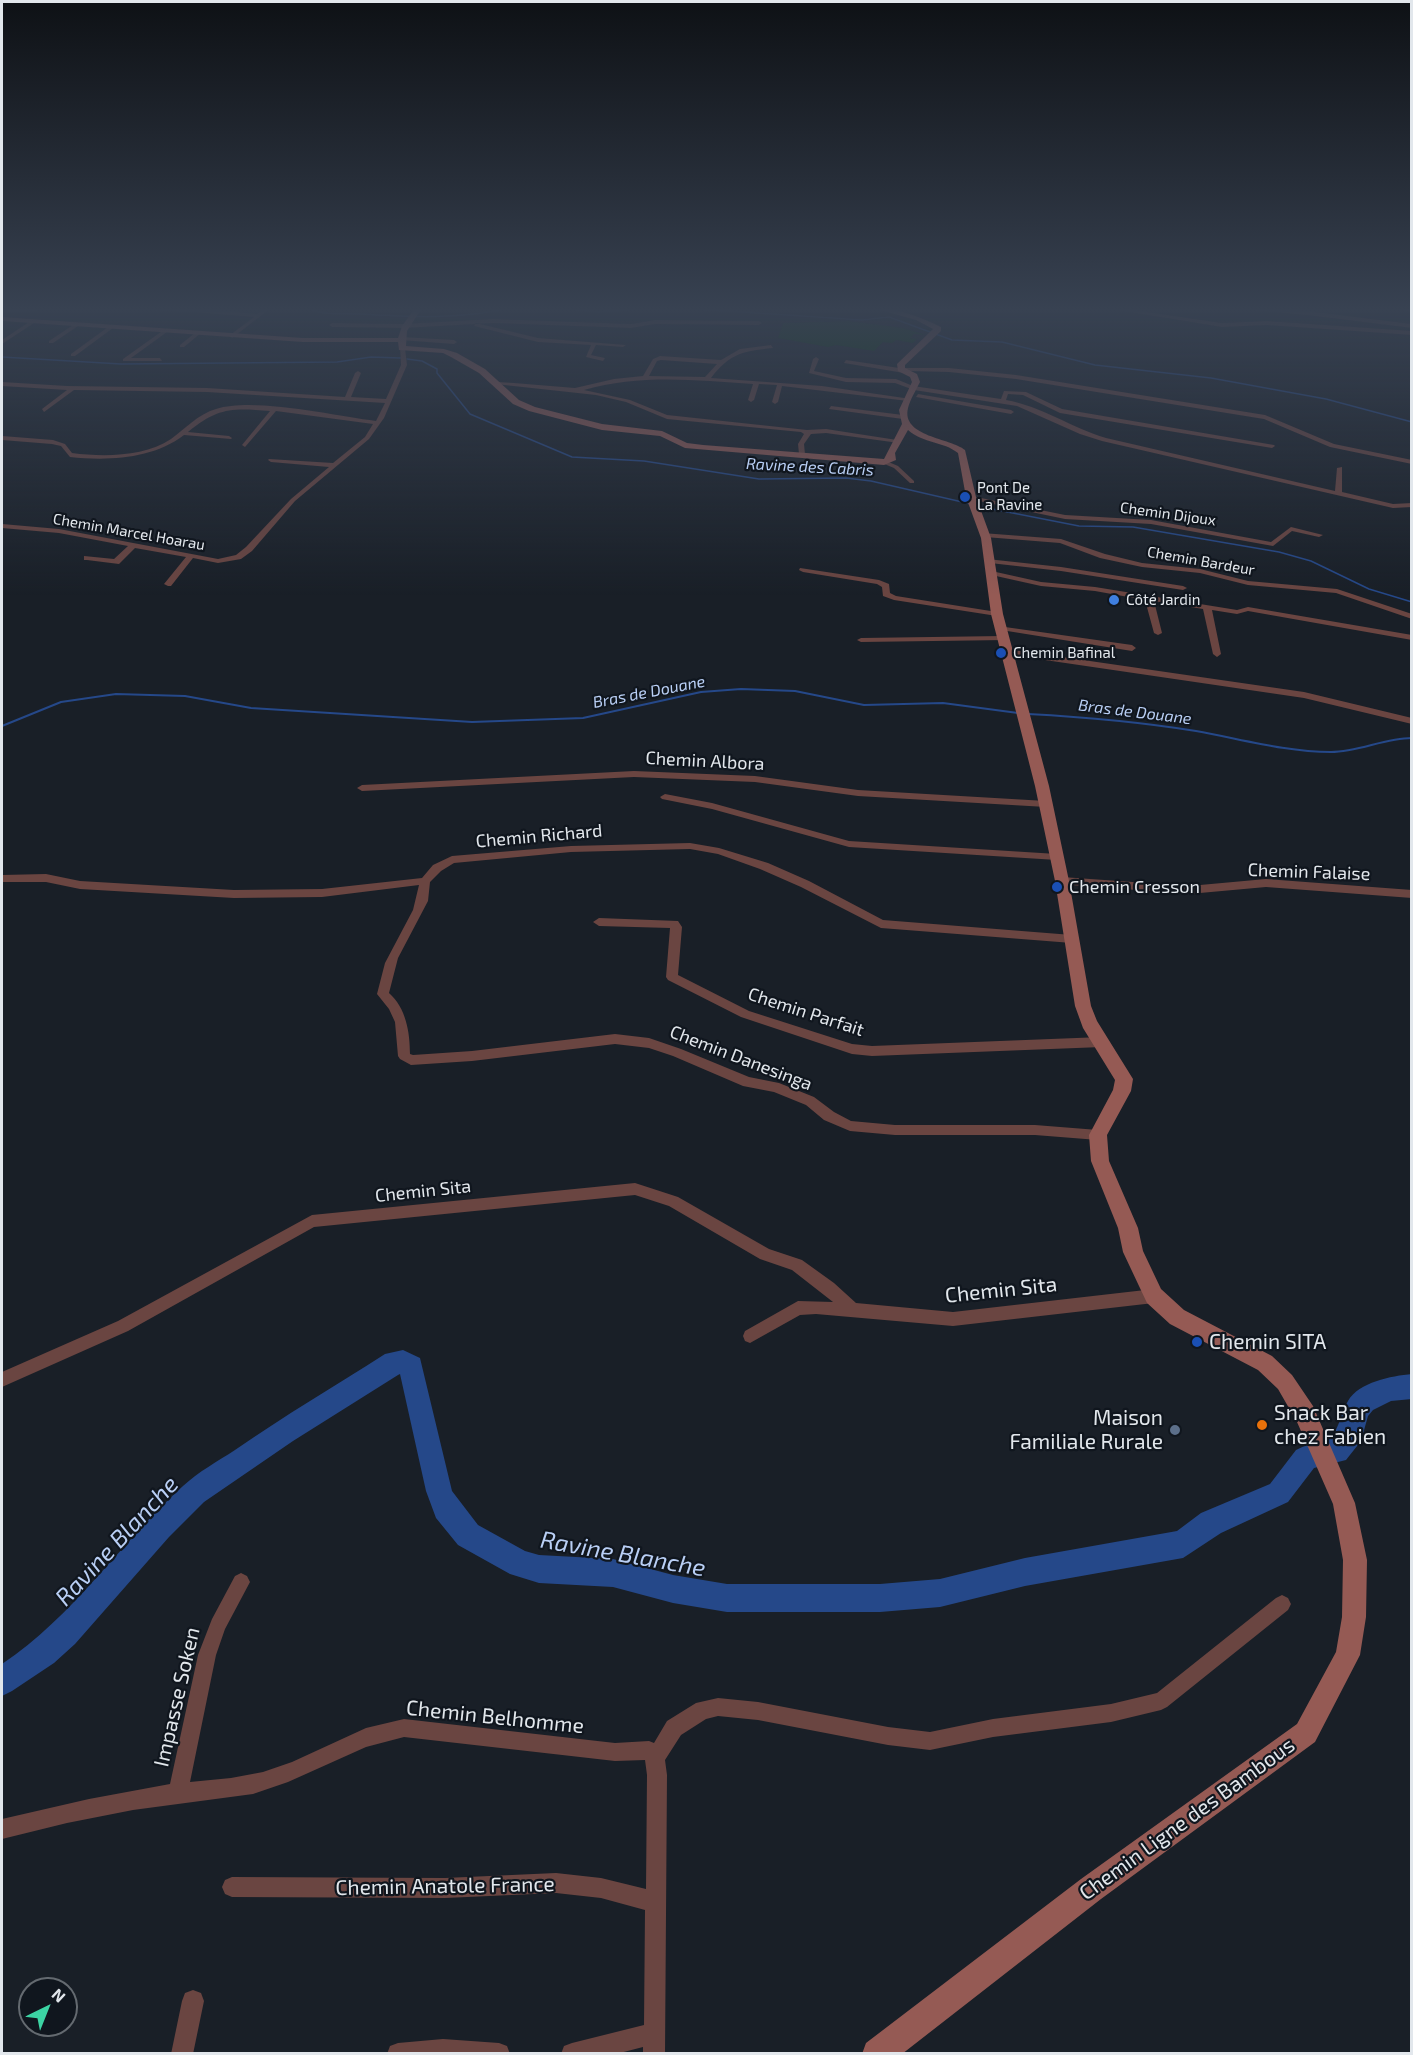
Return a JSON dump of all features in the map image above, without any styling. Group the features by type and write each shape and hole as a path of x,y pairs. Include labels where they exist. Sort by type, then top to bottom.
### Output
{"main road":[{"path":"520,404 589,424 662,434 685,445 703,448 884,462 891,460 890,453 905,421 903,410 906,404"},
{"path":"905,421 921,437 960,449 973,502 985,535 997,614 1046,804 1062,881 1083,1006 1089,1023 1124,1079 1122,1091 1098,1135 1100,1161 1128,1228 1133,1252 1154,1296"},
{"name":"Chemin Ligne des Bambous","path":"877,2054 1091,1889 1306,1732 1348,1655 1354,1617 1355,1560 1344,1503 1305,1414 1285,1382 1265,1363 1177,1317 1154,1296"}],"street":[{"path":"44,410 52,404"},
{"name":"Chemin Marcel Hoarau","path":"2,526 59,531 132,547 218,561 238,557 249,549 293,500 333,465 362,444 378,423 388,404"},
{"path":"634,404 651,413 701,416 708,421 807,432 826,431 897,442"},
{"path":"971,404 1011,412"},
{"path":"1016,404 1024,405 1095,438 1393,506 1412,505"},
{"path":"1045,404 1060,411 1272,446"},
{"path":"1181,404 1265,417 1332,446 1412,462"},
{"path":"2,438 53,442 63,445 70,455 88,457 138,453 168,444 206,416 219,410 249,408 378,423"},
{"path":"831,408 905,421"},
{"path":"245,445 273,411"},
{"path":"659,424 671,415"},
{"path":"774,427 778,417"},
{"path":"703,430 708,421"},
{"path":"753,433 757,425"},
{"path":"802,454 801,444 807,432"},
{"path":"182,433 229,438"},
{"path":"271,460 333,465"},
{"path":"884,462 896,467 912,482"},
{"path":"1338,493 1340,468"},
{"name":"Chemin Dijoux","path":"973,502 1065,518 1151,522 1273,544 1291,529 1319,535"},
{"name":"Chemin Bardeur","path":"985,535 1061,541 1142,565 1200,572 1248,583 1337,591 1412,617"},
{"path":"87,558 118,563 132,547"},
{"path":"168,584 190,557"},
{"path":"990,566 1061,569 1183,588"},
{"path":"990,566 1041,584 1208,607 1275,613 1412,638"},
{"path":"803,570 879,582 886,586 886,594 894,598 997,614"},
{"path":"1149,598 1158,633"},
{"path":"1208,607 1217,654"},
{"path":"861,640 1002,633 1132,648"},
{"path":"1007,652 1304,695 1412,721"},
{"name":"Chemin Albora","path":"362,788 634,774 755,779 858,793 1046,804"},
{"path":"665,797 728,808 849,844 1057,857"},
{"name":"Chemin Richard","path":"425,881 437,868 452,860 572,849 690,846 764,866 805,884 881,924 1072,939"},
{"path":"2,879 46,878 80,885 234,894 322,893 425,881"},
{"name":"Chemin Danesinga","path":"425,881 426,890 418,912 395,952 383,994 392,1000 405,1040 404,1056 411,1060 472,1056 615,1039 649,1043 747,1082 775,1087 801,1098 849,1126 895,1130 1035,1130 1098,1135"},
{"name":"Chemin Falaise","path":"1062,881 1189,890 1266,883 1412,894"},
{"name":"Chemin Parfait","path":"599,922 674,924 676,927 672,976 746,1014 852,1049 872,1051 1102,1042"},
{"name":"Chemin Sita","path":"2,1380 123,1326 312,1221 635,1189 673,1201 765,1254 797,1265 829,1287 852,1310"},
{"name":"Chemin Sita","path":"750,1336 798,1308 852,1310 953,1319 1154,1296"},
{"name":"Impasse Soken","path":"178,1793 207,1655 218,1625 241,1582"},
{"path":"572,2054 654,2044 656,1766 674,1728 703,1710 718,1707 758,1711 888,1736 930,1741 993,1728 1136,1708 1161,1701 1282,1604"},
{"name":"Chemin Belhomme","path":"2,1829 42,1818 178,1793 261,1783 289,1773 350,1742 383,1731 404,1728 615,1752 649,1750 656,1766"},
{"name":"Chemin Anatole France","path":"232,1887 445,1888 555,1883 601,1888 656,1902"},
{"path":"182,2054 193,2001"},
{"path":"398,2054 442,2050 500,2054"}],"waterway":[{"name":"Ravine des Cabris","path":"462,404 470,414 572,457 644,461 759,479 846,478 871,481 971,504"},
{"path":"1344,404 1412,422"},
{"name":"Ravine des Cabris","path":"977,506 1079,526 1133,527 1279,552 1311,561 1369,589 1412,602"},
{"name":"Bras de Douane","path":"2,726 61,702 116,694 185,696 251,708 472,722 583,718 701,692 741,689 795,691 864,705 943,703 1018,713"},
{"name":"Bras de Douane","path":"1028,714 1154,725 1314,751 1352,750 1391,740 1412,738"},
{"name":"Ravine Blanche","path":"2,1681 44,1653 65,1634 159,1527 195,1493 284,1432 394,1363 403,1362 411,1367 439,1491 446,1508 468,1535 520,1564 539,1569 613,1573 673,1589 727,1598 880,1598 940,1593 1025,1572 1183,1544 1211,1523 1279,1493 1305,1459 1317,1453 1337,1451 1352,1432 1357,1410 1364,1401 1390,1389 1412,1386"}],"place":[{"name":"Pont De La Ravine","path":"965,497"},
{"name":"Côté Jardin","path":"1114,600"},
{"name":"Chemin Bafinal","path":"1001,653"},
{"name":"Chemin Cresson","path":"1057,887"},
{"name":"Chemin SITA","path":"1197,1342"},
{"name":"Snack Bar chez Fabien","path":"1262,1425"},
{"name":"Maison Familiale Rurale","path":"1175,1430"}]}
